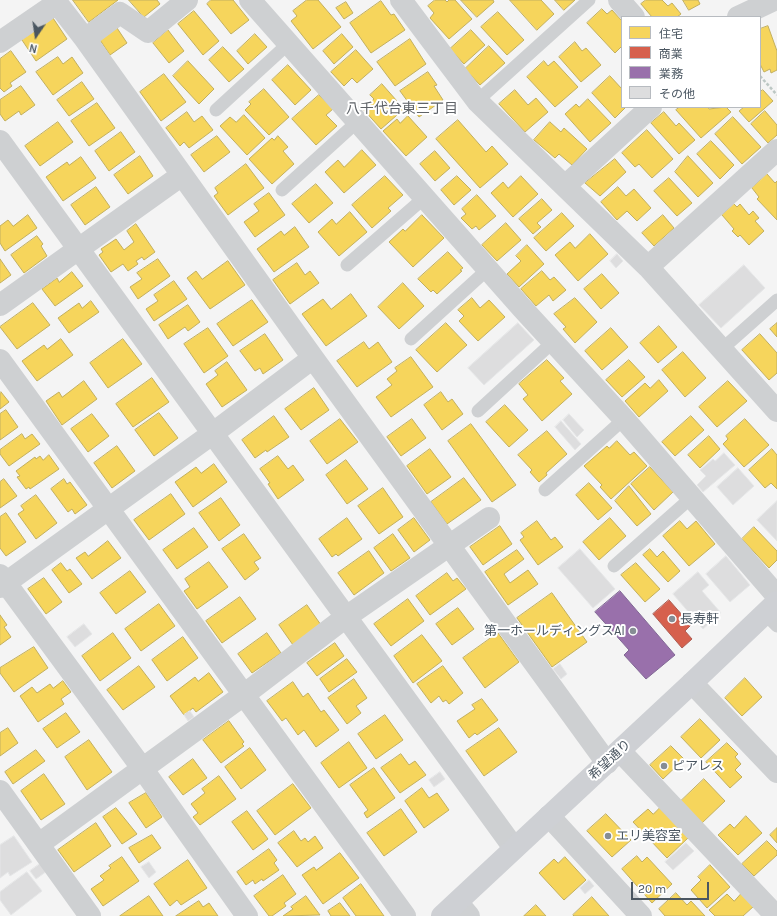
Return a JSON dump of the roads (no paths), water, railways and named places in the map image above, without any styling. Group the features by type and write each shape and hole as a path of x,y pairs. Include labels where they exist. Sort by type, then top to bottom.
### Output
{"street":[{"path":"85,39 120,13 148,32 187,0"},
{"path":"250,0 424,198 624,419 777,596"},
{"path":"619,0 633,16"},
{"path":"738,16 741,0"},
{"path":"740,16 774,0"},
{"path":"405,1 477,101 648,268 777,411"},
{"path":"0,42 57,2 448,546 613,757 776,916"},
{"path":"564,186 650,108"},
{"path":"0,141 514,848"},
{"path":"648,268 777,150"},
{"path":"0,305 182,175"},
{"path":"247,916 142,768 2,582 212,434 313,358"},
{"path":"0,360 245,694 405,916"},
{"path":"39,844 245,694 346,617 489,518"},
{"name":"希望通り","path":"456,912 514,848 692,683 773,614"},
{"path":"692,683 777,772"},
{"path":"0,791 90,916"},
{"path":"549,816 641,916"}],"lane":[{"path":"477,101 589,0"},
{"path":"216,110 288,44"},
{"path":"282,190 357,122"},
{"path":"347,265 424,198"},
{"path":"411,340 488,269"},
{"path":"722,349 777,300"},
{"path":"478,410 553,342"},
{"path":"545,490 624,419"},
{"path":"614,566 692,498"}],"place":[{"name":"長寿軒","path":"672,619"},
{"name":"第一ホールディングスAI","path":"633,631"},
{"name":"ピアレス","path":"664,766"},
{"name":"エリ美容室","path":"608,836"}],"district":[{"name":"八千代台東三丁目","path":"402,109"}]}
